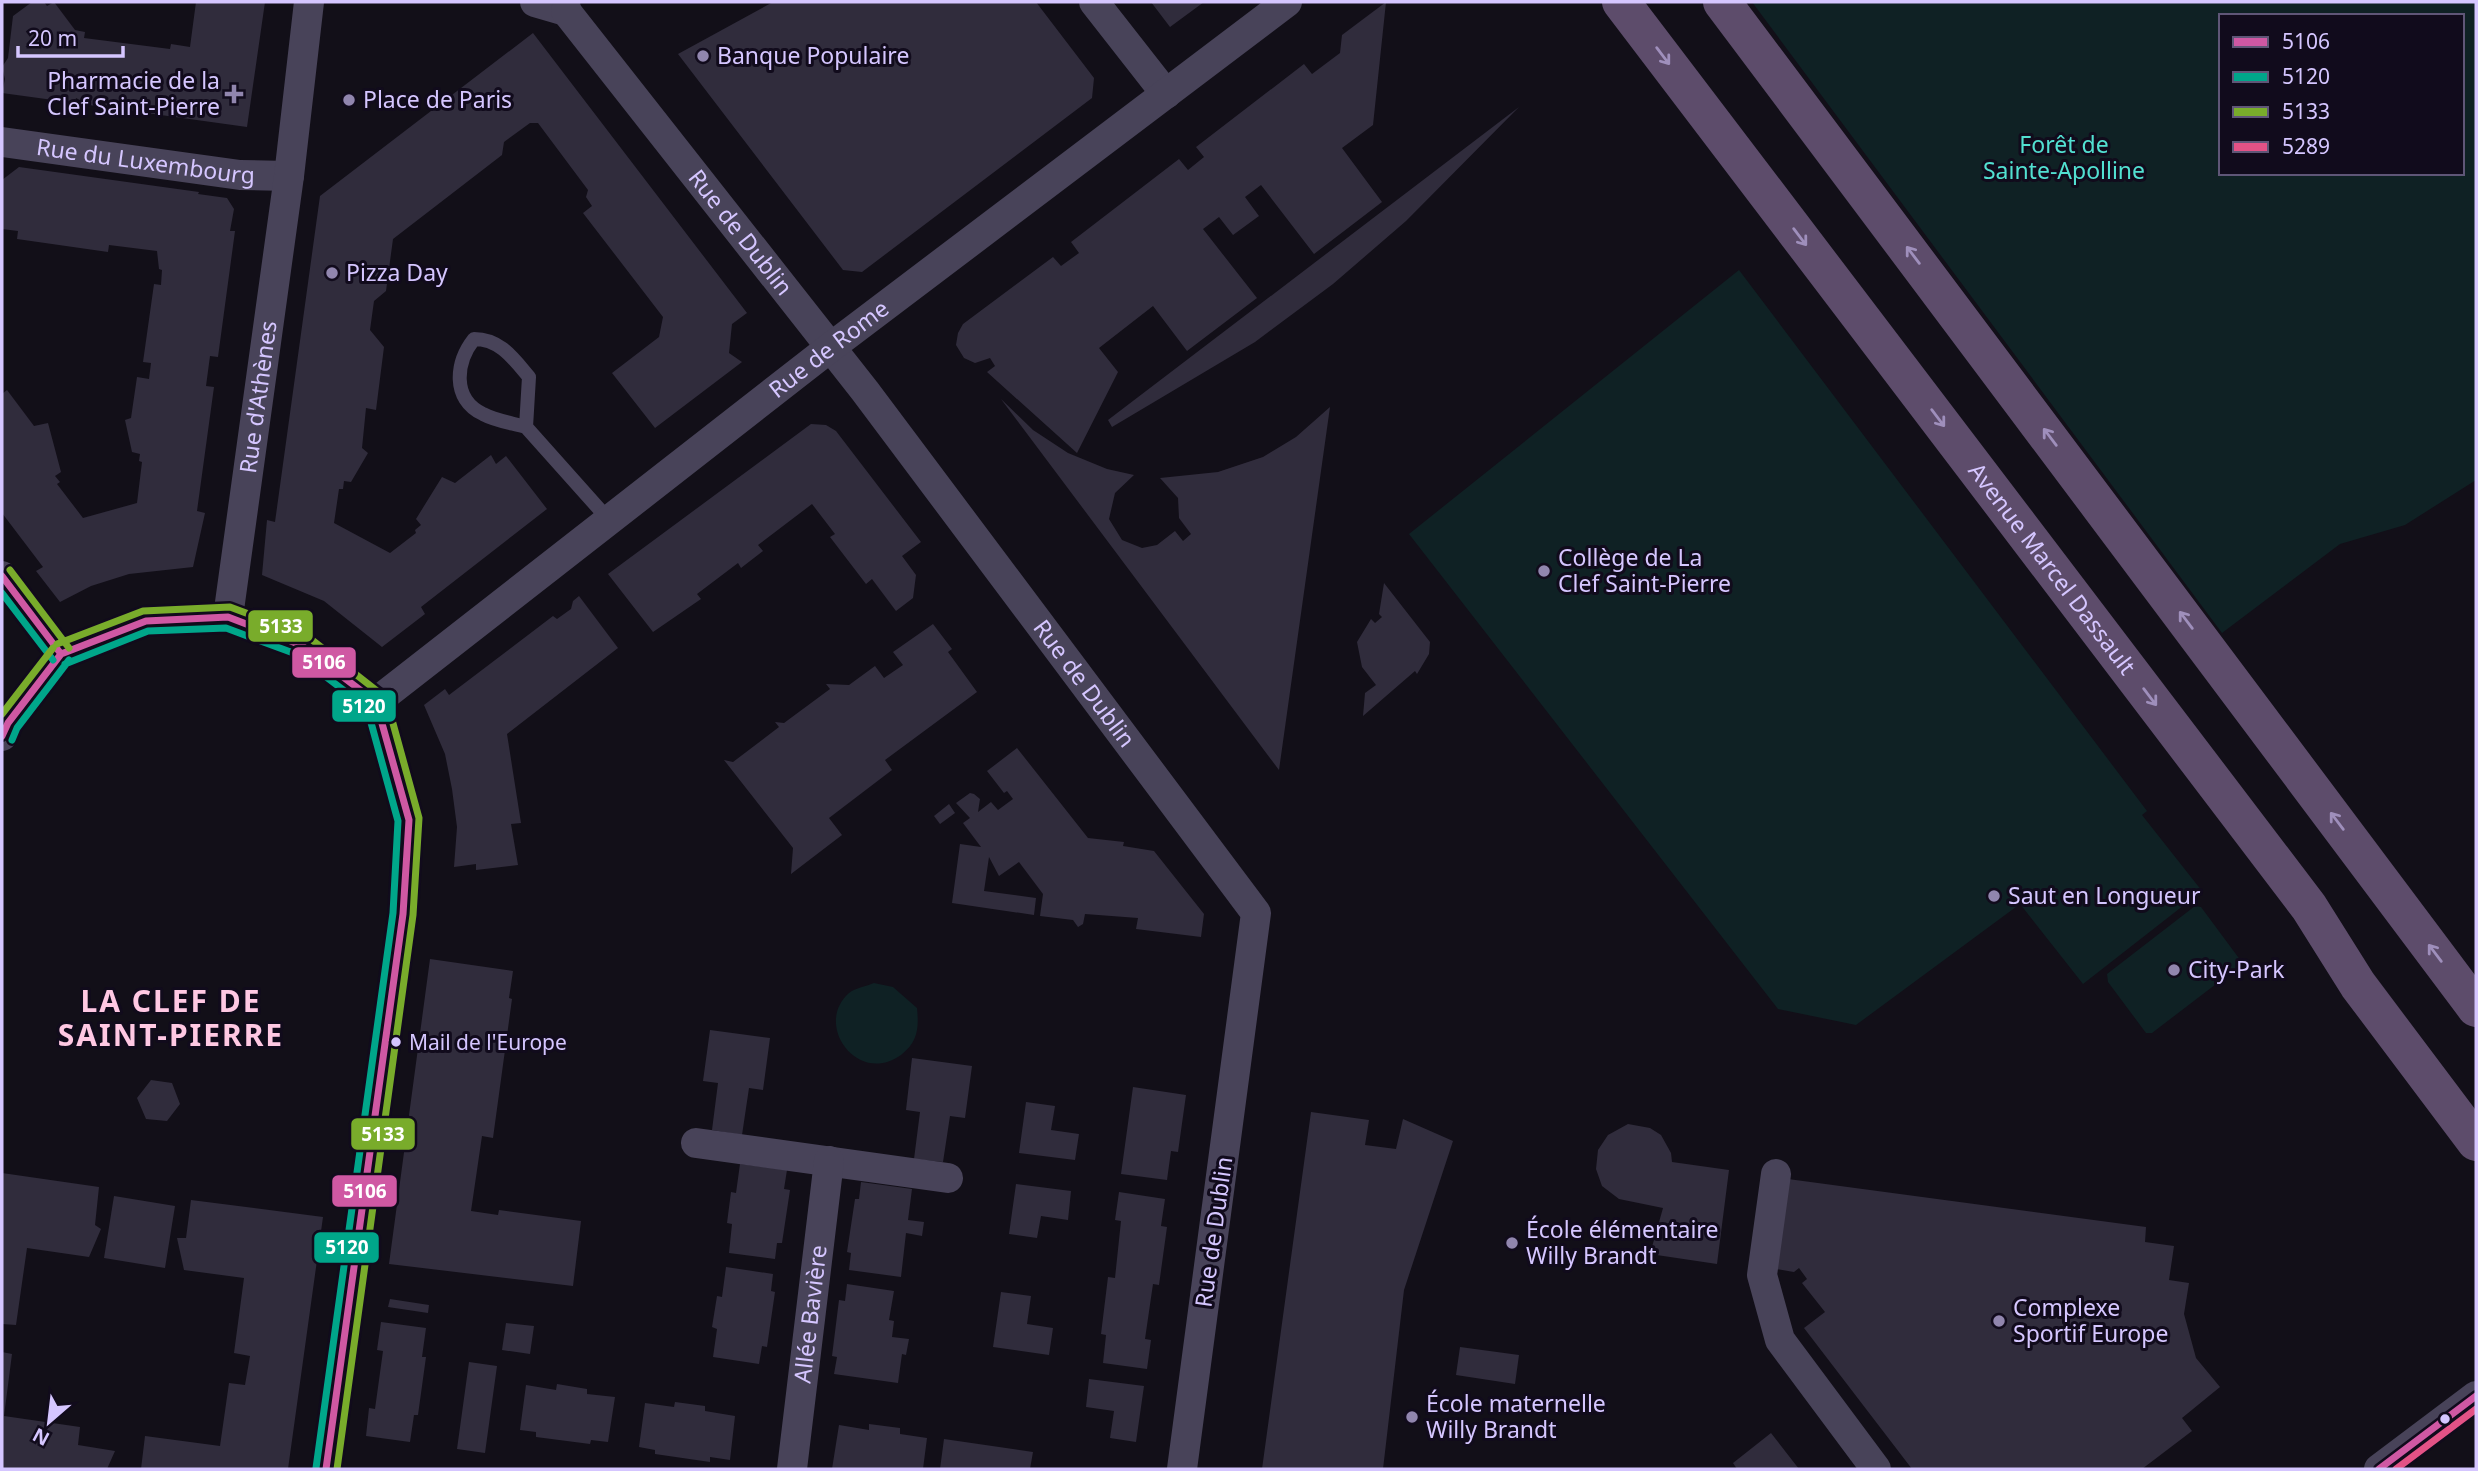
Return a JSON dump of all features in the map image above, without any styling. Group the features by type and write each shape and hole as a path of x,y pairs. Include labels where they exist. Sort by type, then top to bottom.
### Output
{"main road":[{"name":"Avenue Marcel Dassault","path":"1621,2 2309,907 2358,985 2476,1142"},
{"path":"1722,2 2476,1008"}],"street":[{"path":"289,176 309,2"},
{"name":"Rue de Dublin","path":"535,2 566,6 831,347 1256,913 1182,1469"},
{"path":"1094,2 1166,94"},
{"name":"Rue de Rome","path":"376,702 831,347 1287,2"},
{"name":"Rue du Luxembourg","path":"2,142 240,175 289,176"},
{"name":"Rue d'Athènes","path":"228,617 289,176"},
{"path":"2,576 61,654"},
{"path":"2,736 8,723 61,654 146,621 228,617 300,645 376,702 409,820 403,914 326,1469"},
{"path":"696,1143 947,1178"},
{"name":"Allée Bavière","path":"792,1469 829,1161"},
{"path":"1776,1174 1762,1275 1780,1340 1876,1469"},
{"path":"2379,1469 2476,1396"}],"lane":[{"path":"526,427 529,377 510,353 490,339 474,339 461,355 459,375 464,395 472,407 484,415 526,427 609,520"}],"green space":[{"name":"Forêt de Sainte-Apolline","path":"1752,2 2476,2 2476,480 2405,525 2340,544 2222,633"},
{"path":"1739,270 2147,811 2142,815 2202,891 2083,984 2020,904 1856,1025 1778,1009 1409,534"},
{"name":"City-Park","path":"2195,906 2201,907 2241,961 2241,965 2152,1033 2146,1033 2108,982 2107,974"},
{"path":"874,983 893,987 917,1008 918,1022 914,1040 901,1055 885,1063 870,1063 845,1048 838,1035 836,1021 839,1006 849,993"}],"building":[{"path":"32,2 44,2 47,6 54,2 75,30 85,32 84,38 170,49 171,44 190,47 196,2 265,2 247,127 89,105 76,98 75,103 2,93 5,79 2,67 8,58 13,16"},
{"path":"773,2 1036,2 1094,78 1092,98 862,272 843,270 678,54"},
{"path":"1151,2 1204,2 1170,27"},
{"path":"1386,2 1373,125 1342,148 1382,202 1314,254 1261,185 1245,197 1259,216 1233,235 1219,217 1203,229 1257,298 1187,351 1153,306 1099,348 1118,372 1077,453 987,372 995,366 990,358 975,363 964,358 956,345 963,324 1053,257 1061,266 1079,253 1071,242 1179,159 1188,170 1204,157 1196,147 1304,64 1312,74 1340,53 1342,35"},
{"path":"533,33 747,313 732,324 729,353 742,362 655,428 612,373 659,337 663,317 583,213 592,206 586,197 588,190 538,123 530,123 504,142 502,155 393,239 386,291 374,301 370,330 384,347 376,410 366,408 362,448 368,453 351,482 344,481 343,489 339,489 334,523 390,553 416,533 415,530 421,525 416,519 442,477 455,483 491,455 496,464 506,456 547,509 421,607 425,614 382,647 324,601 262,575 267,520 275,522 320,196"},
{"path":"1519,107 1406,221 1333,284 1255,342 1112,427 1108,420"},
{"path":"19,167 199,192 198,194 227,198 234,209 230,231 235,231 218,357 210,356 206,386 214,387 197,511 205,513 193,567 129,574 91,586 60,602 36,571 43,567 2,513 2,394 7,390 34,426 48,423 61,472 55,476 60,482 57,484 83,518 137,503 142,462 139,461 140,454 132,452 125,420 131,418 137,377 149,379 151,363 143,362 154,284 161,285 162,270 159,269 157,251 109,245 108,252 17,239 18,231 2,229 2,180"},
{"path":"1001,399 1033,430 1068,453 1107,469 1134,475 1115,493 1109,519 1122,540 1142,548 1157,545 1175,531 1183,541 1191,534 1179,518 1178,498 1160,478 1218,472 1263,457 1296,437 1330,407 1279,770"},
{"path":"811,424 826,425 836,431 921,542 902,556 916,575 913,598 896,611 872,579 866,584 830,537 835,534 812,504 758,545 763,551 741,568 738,563 697,594 701,599 653,632 608,574"},
{"path":"1384,583 1430,642 1429,654 1417,674 1415,671 1363,716 1365,693 1376,685 1362,667 1357,642 1371,619 1375,623 1382,617 1379,614"},
{"path":"579,596 618,648 507,734 521,823 511,824 518,865 476,870 476,864 454,867 457,827 452,789 445,754 424,705 445,689 449,695 553,616 557,619 571,609 573,601"},
{"path":"933,624 952,649 948,652 977,692 885,760 892,770 829,818 842,835 791,874 793,848 724,760 733,762 779,727 775,722 784,723 830,689 826,684 849,685 875,666 884,678 903,665 893,652"},
{"path":"1017,748 1088,838 1124,842 1123,846 1154,851 1204,914 1201,937 1136,929 1138,918 1085,914 1083,924 1078,927 1073,920 1040,916 1043,894 1019,862 999,876 989,857 984,891 1036,898 1034,915 952,903 960,844 981,847 963,823 970,818 956,803 970,793 974,794 980,799 978,812 991,802 998,810 1013,799 1007,791 1004,793 987,771"},
{"path":"949,804 955,813 940,824 934,816"},
{"path":"430,959 513,971 509,998 512,999 493,1138 482,1136 471,1211 498,1215 499,1210 581,1221 573,1286 389,1264"},
{"path":"710,1030 770,1038 763,1090 749,1088 742,1135 712,1130 718,1083 703,1081"},
{"path":"912,1058 972,1066 965,1118 950,1116 943,1162 914,1159 920,1112 906,1110"},
{"path":"151,1080 172,1083 180,1104 167,1121 146,1119 137,1098"},
{"path":"1133,1087 1186,1095 1178,1152 1171,1151 1167,1180 1121,1174"},
{"path":"1026,1102 1055,1106 1051,1130 1079,1134 1075,1160 1019,1153"},
{"path":"1311,1112 1369,1120 1365,1145 1396,1149 1403,1119 1453,1141 1404,1290 1383,1469 1262,1469"},
{"path":"1628,1124 1650,1128 1661,1135 1671,1153 1672,1162 1729,1170 1717,1264 1650,1254 1663,1208 1619,1199 1602,1186 1596,1169 1598,1150 1608,1135"},
{"path":"740,1164 787,1170 784,1189 790,1190 782,1243 777,1243 775,1259 729,1253 732,1224 727,1223 731,1192 736,1193"},
{"path":"2,1173 99,1187 95,1225 101,1229 89,1257 27,1248 16,1325 2,1324"},
{"name":"Complexe Sportif Europe","path":"1788,1179 2146,1227 2145,1242 2174,1246 2169,1280 2189,1283 2184,1314 2196,1358 2220,1387 2182,1418 2192,1431 2142,1469 1912,1469 1804,1328 1825,1312 1802,1283 1807,1279 1799,1268 1794,1272 1776,1269"},
{"path":"861,1182 912,1189 908,1220 924,1222 922,1236 906,1233 901,1277 849,1270 851,1253 847,1252 855,1199 859,1199"},
{"path":"1016,1184 1071,1191 1068,1220 1041,1216 1037,1238 1009,1234"},
{"path":"1119,1192 1165,1199 1161,1226 1167,1227 1159,1285 1153,1284 1145,1339 1151,1340 1147,1369 1103,1363 1106,1335 1101,1334 1108,1277 1115,1278 1121,1221 1115,1220"},
{"path":"114,1196 175,1206 165,1268 104,1258"},
{"path":"191,1200 323,1217 288,1469 141,1469 145,1436 220,1446 229,1383 245,1385 250,1356 234,1353 244,1278 184,1270 177,1238 186,1238"},
{"path":"726,1267 773,1274 771,1291 775,1292 767,1347 762,1346 759,1364 713,1357 717,1329 712,1327 717,1296 722,1297"},
{"path":"847,1284 894,1291 889,1320 894,1321 892,1337 909,1339 906,1355 902,1354 898,1383 834,1374 837,1357 832,1356 839,1300 845,1301"},
{"path":"1001,1292 1031,1296 1027,1324 1053,1328 1049,1355 993,1347"},
{"path":"390,1299 429,1305 428,1313 388,1307"},
{"path":"381,1322 426,1328 422,1357 426,1357 418,1415 414,1415 410,1442 366,1436 369,1408 375,1409 383,1351 377,1350"},
{"path":"506,1323 534,1326 530,1354 502,1350"},
{"path":"1460,1347 1519,1355 1515,1384 1456,1375"},
{"path":"2,1352 12,1354 4,1416 80,1427 78,1445 115,1451 107,1469 2,1469"},
{"path":"469,1362 497,1366 485,1453 457,1449"},
{"path":"1089,1379 1144,1386 1136,1442 1110,1438 1114,1411 1086,1407"},
{"path":"557,1384 587,1389 587,1394 615,1397 608,1442 591,1440 590,1444 536,1437 536,1432 520,1430 526,1385 556,1390"},
{"path":"675,1402 705,1406 705,1411 735,1416 730,1460 710,1457 710,1462 655,1454 655,1450 639,1447 645,1403 674,1407"},
{"path":"869,1424 900,1428 900,1434 927,1438 923,1469 832,1469 839,1425 869,1430"},
{"path":"1771,1433 1799,1469 1737,1469 1733,1463"},
{"path":"944,1439 1033,1452 1030,1469 940,1469"}],"transit line":[{"name":"5133","path":"10,570 69,648"},
{"name":"5106","path":"2,576 61,654"},
{"name":"5120","path":"2,593 53,660"},
{"name":"5133","path":"57,644 143,611 230,607 307,636 386,698 419,818 413,915 337,1469"},
{"name":"5106","path":"61,654 146,621 228,617 301,645 376,702 409,820 403,914 326,1469"},
{"name":"5120","path":"65,664 148,631 226,628 296,654 367,708 398,821 393,913 316,1468"},
{"name":"5133","path":"2,714 53,648"},
{"name":"5106","path":"2,736 8,723 61,654"},
{"name":"5120","path":"12,740 17,728 69,660"},
{"name":"5106","path":"2379,1469 2476,1396"},
{"name":"5289","path":"2396,1469 2476,1409"}],"place":[{"name":"Banque Populaire","path":"703,56"},
{"name":"Pharmacie de la Clef Saint-Pierre","path":"234,94"},
{"name":"Place de Paris","path":"349,100"},
{"name":"Pizza Day","path":"332,273"},
{"name":"Collège de La Clef Saint-Pierre","path":"1544,571"},
{"name":"Saut en Longueur","path":"1994,896"},
{"name":"City-Park","path":"2174,970"},
{"name":"Mail de l'Europe","path":"396,1042"},
{"name":"École élémentaire Willy Brandt","path":"1512,1243"},
{"name":"Complexe Sportif Europe","path":"1999,1321"},
{"name":"École maternelle Willy Brandt","path":"1412,1417"}],"district":[{"name":"LA CLEF DE SAINT-PIERRE","path":"171,1019"}]}
